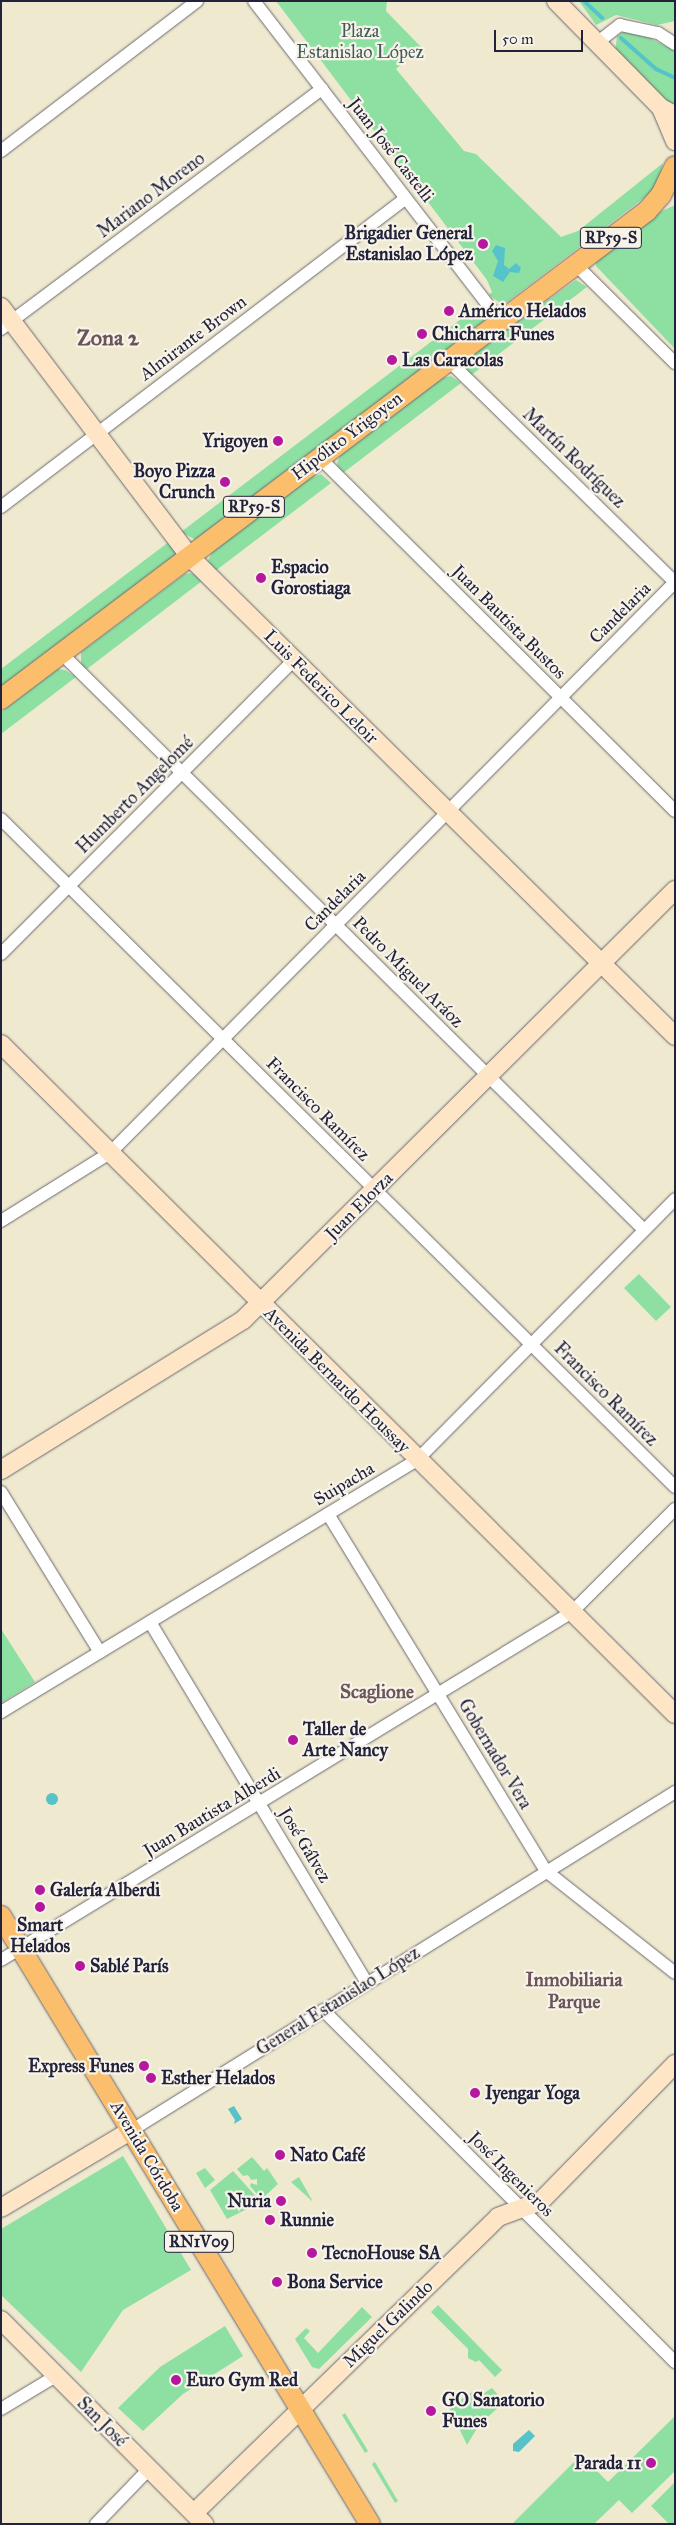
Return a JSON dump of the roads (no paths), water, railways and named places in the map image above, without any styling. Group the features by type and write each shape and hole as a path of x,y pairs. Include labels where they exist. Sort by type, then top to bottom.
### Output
{"main road":[{"name":"Hipólito Yrigoyen","path":"1,699 500,320 647,212 661,195 675,166"},
{"name":"Hipólito Yrigoyen","path":"647,212 675,202"},
{"name":"Avenida Córdoba","path":"1,1916 370,2524"}],"street":[{"path":"1,151 197,1"},
{"name":"Juan José Castelli","path":"254,1 500,320"},
{"path":"556,1 668,112 675,142"},
{"path":"598,42 620,25 658,33 675,31"},
{"path":"658,33 675,44"},
{"name":"Mariano Moreno","path":"7,325 322,89"},
{"name":"Almirante Brown","path":"1,507 406,198"},
{"path":"575,264 675,363"},
{"name":"Luis Federico Leloir","path":"1,307 7,325 97,434 189,556 675,1036"},
{"name":"Martín Rodríguez","path":"448,360 675,582"},
{"name":"Juan Bautista Bustos","path":"319,457 675,811"},
{"name":"Candelaria","path":"1,1221 110,1153 675,582"},
{"name":"Pedro Miguel Aráoz","path":"61,653 644,1230"},
{"name":"Humberto Angelomé","path":"1,954 294,660"},
{"name":"Francisco Ramírez","path":"1,819 675,1487"},
{"name":"Juan Elorza","path":"1,1470 243,1320 675,890"},
{"name":"Avenida Bernardo Houssay","path":"1,1044 417,1460 675,1714"},
{"name":"Suipacha","path":"1,1712 417,1460 675,1199"},
{"path":"1,1492 100,1652"},
{"name":"Juan Bautista Alberdi","path":"1,1960 572,1612 675,1509"},
{"name":"Gobernador Vera","path":"328,1514 546,1871 675,1974"},
{"name":"José Gálvez","path":"150,1622 367,1983"},
{"name":"General Estanislao López","path":"1,2208 132,2130 675,1792"},
{"name":"José Ingenieros","path":"323,2010 675,2362"},
{"name":"Miguel Galindo","path":"199,2518 301,2410 498,2217 541,2201 675,2064"},
{"name":"San José","path":"1,2320 199,2518"},
{"path":"1,2409 56,2376"},
{"path":"96,2524 149,2469"}],"water":[{"path":"496,245 505,248 504,265 509,269 516,263 521,268 519,273 510,272 503,282 493,276 498,261 492,251"},
{"path":"50,1793 54,1793 58,1799 54,1805 50,1805 46,1801 46,1797"},
{"path":"234,2106 242,2119 234,2124 235,2120 228,2109"},
{"path":"529,2430 535,2436 519,2452 513,2451 513,2444"}],"waterway":[{"path":"584,1 602,18"},
{"path":"621,38 656,69 675,78"}],"place":[{"name":"Brigadier General Estanislao López","path":"483,244"},
{"name":"Américo Helados","path":"449,311"},
{"name":"Chicharra Funes","path":"422,334"},
{"name":"Las Caracolas","path":"392,360"},
{"name":"Yrigoyen","path":"278,441"},
{"name":"Boyo Pizza Crunch","path":"225,482"},
{"name":"Espacio Gorostiaga","path":"261,578"},
{"name":"Taller de Arte Nancy","path":"293,1740"},
{"name":"Galería Alberdi","path":"40,1890"},
{"name":"Smart Helados","path":"40,1907"},
{"name":"Sablé París","path":"80,1966"},
{"name":"Express Funes","path":"144,2066"},
{"name":"Esther Helados","path":"151,2078"},
{"name":"Iyengar Yoga","path":"475,2093"},
{"name":"Nato Café","path":"280,2155"},
{"name":"Nuria","path":"281,2201"},
{"name":"Runnie","path":"270,2220"},
{"name":"TecnoHouse SA","path":"312,2253"},
{"name":"Bona Service","path":"277,2282"},
{"name":"Euro Gym Red","path":"176,2380"},
{"name":"GO Sanatorio Funes","path":"431,2411"},
{"name":"Parada 11","path":"651,2463"}],"district":[{"name":"Zona 2","path":"108,338"},
{"name":"Scaglione","path":"377,1692"},
{"name":"Inmobiliaria Parque","path":"574,1991"}],"park label":[{"name":"Plaza Estanislao López","path":"360,42"}]}
